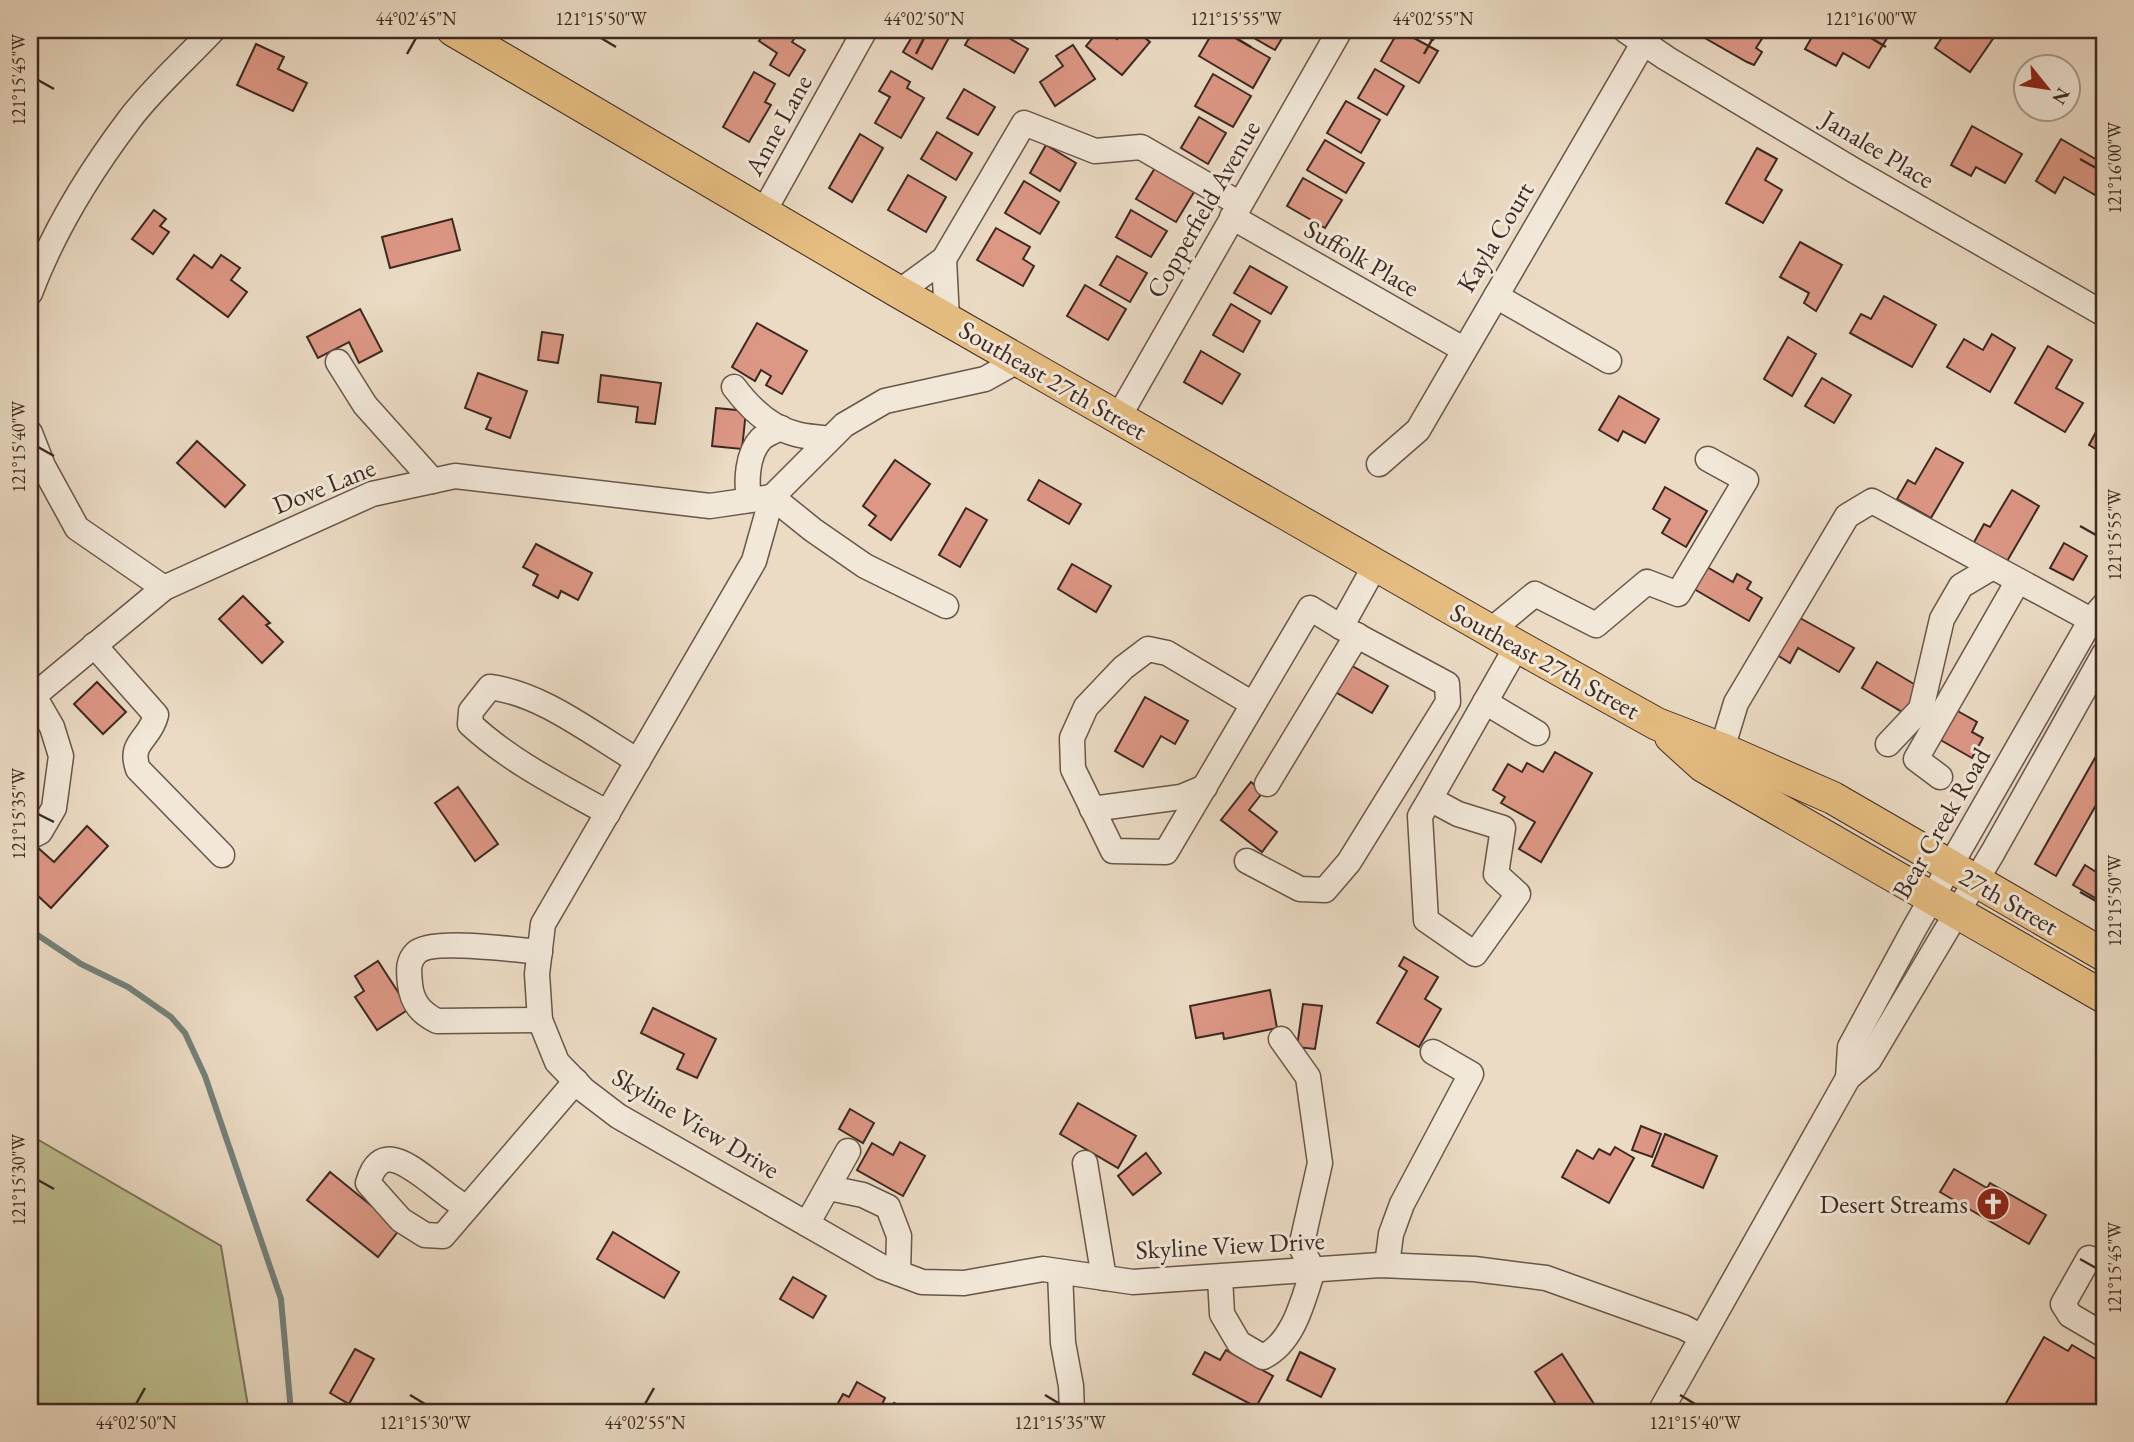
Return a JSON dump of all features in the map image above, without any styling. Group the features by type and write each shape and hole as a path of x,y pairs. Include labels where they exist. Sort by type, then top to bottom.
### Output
{"main road":[{"name":"Southeast 27th Street","path":"453,30 947,320 1490,631 1657,724 1722,749 1833,799 1962,874"},
{"name":"Southeast 27th Street","path":"1657,724 1703,766 1944,905"},
{"name":"27th Street","path":"1962,874 2104,955"},
{"name":"27th Street","path":"1944,905 2104,997"}],"street":[{"path":"30,293 44,257 86,185 130,119 213,30"},
{"name":"Anne Lane","path":"763,213 865,30"},
{"name":"Copperfield Avenue","path":"1118,418 1339,30"},
{"name":"Kayla Court","path":"1379,464 1418,430 1496,296 1640,34"},
{"name":"Janalee Place","path":"1640,34 1667,58 2104,314"},
{"name":"Suffolk Place","path":"944,259 1024,123 1095,151 1140,147 1236,211 1463,349"},
{"path":"899,292 944,259"},
{"path":"944,259 947,320"},
{"path":"1496,296 1609,361"},
{"name":"Skyline View Drive","path":"1018,360 985,379 885,401 844,425 761,498 754,561 543,925 537,974 540,1020 557,1062 618,1116 882,1267 922,1282 964,1283 1043,1269 1133,1282 1387,1265 1474,1269 1546,1278 1683,1327 1702,1337"},
{"path":"338,362 365,405 433,481"},
{"path":"734,387 744,400 781,428 794,434 829,439"},
{"path":"781,428 761,439 751,458 746,484 761,498 864,566 946,606"},
{"path":"30,433 43,466 77,528 164,588"},
{"path":"1490,631 1535,594 1597,625 1647,582 1678,594 1746,480 1708,459"},
{"name":"Dove Lane","path":"32,698 164,588 372,494 455,476 710,506 761,498"},
{"path":"1722,749 1736,703 1847,516 1872,501 2018,581 2097,612"},
{"path":"1267,784 1349,631 1376,564"},
{"path":"1888,744 1921,709 1942,619 1961,586 1993,567"},
{"path":"1940,777 1916,759 2018,581"},
{"path":"1247,861 1300,889 1325,890 1349,862 1448,702 1447,684 1310,608 1166,852 1113,851 1073,769 1072,738 1086,707 1123,668 1148,649 1167,653 1253,704"},
{"name":"Bear Creek Road","path":"1962,874 2097,612"},
{"path":"94,645 156,715 153,728 138,745 133,758 138,769 222,855"},
{"path":"1430,799 1458,814 1503,828 1496,874 1518,894 1475,954 1426,919 1420,816 1517,646"},
{"name":"Bear Creek Road","path":"1660,1412 1848,1078 1869,1060 1944,905 1962,874 2104,654"},
{"path":"608,813 521,764 483,736 470,724 471,712 490,687 509,689 556,712 638,761"},
{"path":"30,837 40,832 54,808 61,756 52,727 32,698"},
{"path":"1485,702 1537,733"},
{"path":"1093,809 1181,797 1205,787"},
{"path":"540,952 473,946 429,946 417,952 408,965 411,992 422,1013 437,1021 540,1020"},
{"path":"1220,1278 1222,1314 1239,1343 1264,1357 1275,1351 1298,1315 1313,1270 1300,1247 1320,1163 1308,1077 1282,1039"},
{"path":"1387,1265 1391,1234 1402,1204 1471,1074 1433,1052"},
{"path":"466,1209 576,1081"},
{"path":"807,1224 848,1151"},
{"path":"1085,1163 1104,1278"},
{"path":"829,1188 863,1195 888,1207 899,1236 898,1273"},
{"path":"2091,1259 2063,1304 2070,1315 2104,1335"},
{"path":"1060,1272 1063,1343 1071,1386 1072,1412"}],"green space":[{"path":"30,1135 221,1246 249,1412 30,1412"}],"building":[{"path":"766,30 800,30 792,42 805,50 789,76 770,65 777,53 759,41"},
{"path":"916,30 953,30 932,69 903,52"},
{"path":"974,30 995,30 1028,49 1014,73 965,45"},
{"path":"1099,30 1105,30 1117,39 1124,30 1135,30 1150,42 1122,75 1086,46"},
{"path":"1214,30 1221,30 1270,58 1253,88 1199,56"},
{"path":"1240,30 1287,30 1275,50"},
{"path":"1399,30 1438,51 1419,83 1381,61"},
{"path":"1416,30 1439,30 1433,40"},
{"path":"1698,30 1750,30 1763,37 1756,48 1762,52 1754,65 1696,33"},
{"path":"1816,30 1892,30 1869,68 1843,53 1836,66 1805,49"},
{"path":"1947,30 1999,30 1970,72 1935,48"},
{"path":"256,44 284,57 278,69 307,83 293,111 237,85"},
{"path":"1073,45 1095,79 1055,106 1040,82 1063,66 1056,56"},
{"path":"1375,69 1404,86 1387,115 1358,98"},
{"path":"891,71 910,82 907,88 924,98 901,138 875,123 890,97 879,91"},
{"path":"754,72 775,84 765,102 771,105 749,142 723,127"},
{"path":"1213,74 1251,96 1233,127 1195,106"},
{"path":"964,89 995,107 978,135 947,118"},
{"path":"1346,101 1380,120 1361,153 1327,133"},
{"path":"1199,117 1226,133 1208,164 1181,148"},
{"path":"1972,126 2022,154 2005,183 1976,167 1971,176 1951,165"},
{"path":"937,132 972,153 956,180 921,159"},
{"path":"860,134 883,148 852,202 829,188"},
{"path":"2061,139 2104,164 2104,179 2095,195 2064,177 2055,193 2036,181"},
{"path":"1325,140 1364,163 1346,193 1307,170"},
{"path":"1046,145 1076,163 1060,191 1030,173"},
{"path":"1757,148 1777,159 1765,180 1782,190 1763,223 1726,203"},
{"path":"1155,168 1194,192 1176,222 1136,199"},
{"path":"908,175 946,197 926,232 888,210"},
{"path":"1303,178 1342,200 1325,228 1287,206"},
{"path":"1024,181 1059,202 1040,234 1005,213"},
{"path":"154,210 166,219 160,226 169,232 153,254 132,239"},
{"path":"1131,210 1167,231 1151,257 1116,237"},
{"path":"452,219 460,250 390,268 382,237"},
{"path":"996,228 1030,247 1023,259 1034,266 1023,286 977,260"},
{"path":"1800,242 1842,265 1816,311 1804,303 1809,293 1780,277"},
{"path":"194,255 212,268 221,255 240,268 231,280 247,292 228,317 177,279"},
{"path":"1117,256 1147,273 1130,302 1100,285"},
{"path":"1250,266 1287,287 1271,314 1234,293"},
{"path":"1085,285 1126,309 1108,340 1067,316"},
{"path":"1884,296 1936,325 1912,367 1850,333 1861,314 1871,319"},
{"path":"1231,304 1260,321 1243,352 1213,335"},
{"path":"360,309 382,351 359,363 349,342 318,358 307,337"},
{"path":"757,323 807,351 782,394 766,385 771,376 761,370 755,381 732,367"},
{"path":"542,332 563,335 558,363 538,360"},
{"path":"1992,334 2015,348 1990,392 1947,367 1964,339 1983,350"},
{"path":"1788,337 1816,354 1792,396 1764,379"},
{"path":"2048,346 2072,360 2056,388 2083,403 2065,432 2015,403"},
{"path":"1201,351 1240,374 1222,404 1184,382"},
{"path":"478,373 527,391 510,438 486,429 491,418 465,408"},
{"path":"601,375 661,383 655,424 636,422 638,407 598,402"},
{"path":"1822,378 1851,395 1834,423 1805,406"},
{"path":"1619,396 1659,419 1645,443 1623,431 1618,441 1599,430"},
{"path":"716,408 746,411 742,449 712,446"},
{"path":"2104,417 2104,454 2089,445"},
{"path":"197,441 245,485 225,507 177,463"},
{"path":"1936,448 1963,463 1931,518 1897,499 1908,480 1915,484"},
{"path":"895,460 930,484 891,540 869,525 876,516 863,506"},
{"path":"1039,480 1081,504 1069,524 1028,500"},
{"path":"1665,487 1707,511 1686,547 1662,533 1670,519 1653,509"},
{"path":"2012,490 2039,506 2006,563 1973,544 1984,524 1990,527"},
{"path":"966,508 987,520 960,567 939,555"},
{"path":"2064,543 2087,556 2073,580 2050,568"},
{"path":"536,544 592,573 578,600 561,591 558,598 533,585 538,575 523,567"},
{"path":"1072,564 1111,586 1096,612 1058,589"},
{"path":"1707,567 1733,582 1737,574 1751,582 1747,589 1762,598 1749,621 1694,589"},
{"path":"243,596 270,623 266,625 283,642 262,663 219,619"},
{"path":"1791,613 1854,648 1839,672 1798,648 1790,663 1769,650"},
{"path":"1877,662 1919,687 1904,713 1862,688"},
{"path":"1347,663 1388,686 1372,713 1332,690"},
{"path":"97,682 126,712 103,734 74,704"},
{"path":"1145,697 1188,721 1175,744 1161,736 1143,767 1115,751"},
{"path":"1954,709 1977,722 1972,732 1983,738 1972,758 1937,738"},
{"path":"2104,742 2104,791 2056,876 2035,864"},
{"path":"1555,752 1592,773 1541,862 1519,849 1535,822 1501,803 1505,797 1493,790 1508,764 1522,772 1527,763 1543,772"},
{"path":"1251,782 1263,792 1249,810 1277,832 1262,852 1221,820"},
{"path":"458,787 498,844 475,861 435,803"},
{"path":"87,826 108,846 51,908 37,895 34,898 30,895 30,855 37,847 54,862"},
{"path":"2085,865 2104,877 2104,903 2073,885"},
{"path":"1404,957 1438,977 1425,999 1441,1009 1419,1047 1377,1023 1407,971 1399,966"},
{"path":"378,961 409,1009 377,1030 355,997 364,991 355,976"},
{"path":"1270,990 1277,1028 1224,1039 1223,1033 1196,1038 1190,1006"},
{"path":"1303,1004 1322,1006 1315,1049 1297,1047"},
{"path":"653,1008 716,1039 697,1078 677,1069 684,1054 641,1033"},
{"path":"1078,1103 1136,1136 1118,1168 1060,1134"},
{"path":"850,1109 874,1123 863,1143 839,1129"},
{"path":"1641,1126 1661,1134 1652,1157 1632,1150"},
{"path":"1665,1134 1717,1156 1703,1188 1652,1166"},
{"path":"900,1142 925,1156 903,1196 857,1170 872,1143 893,1155"},
{"path":"1615,1147 1634,1158 1609,1203 1562,1177 1577,1150 1593,1159 1599,1149 1610,1155"},
{"path":"1146,1153 1161,1173 1133,1195 1118,1176"},
{"name":"Desert Streams","path":"1954,1169 1987,1188 1990,1183 2046,1215 2029,1244 1940,1192"},
{"path":"330,1172 400,1229 378,1257 307,1200"},
{"path":"613,1232 679,1272 664,1298 597,1259"},
{"path":"793,1277 826,1296 813,1318 780,1299"},
{"path":"2044,1337 2068,1351 2072,1345 2104,1364 2101,1369 2104,1371 2104,1412 2001,1412"},
{"path":"355,1349 374,1359 349,1404 330,1393"},
{"path":"1226,1350 1273,1376 1256,1407 1193,1374 1205,1352 1220,1360"},
{"path":"1300,1352 1335,1369 1321,1397 1287,1380"},
{"path":"1562,1354 1594,1404 1582,1412 1561,1412 1535,1372"},
{"path":"857,1382 885,1398 879,1411 882,1412 833,1412 843,1394 849,1397"},
{"path":"894,1403 911,1412 889,1412"}],"waterway":[{"path":"30,930 81,964 128,987 171,1017 185,1033 205,1076 281,1299 291,1412"}],"place":[{"name":"Desert Streams","path":"1993,1204"}]}
